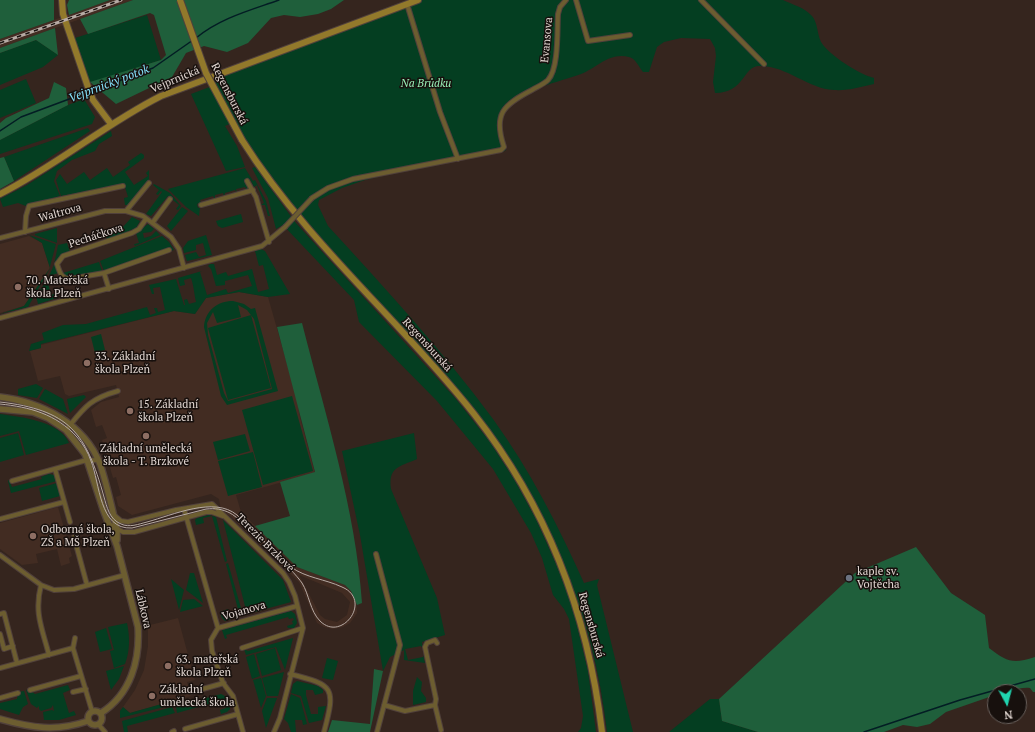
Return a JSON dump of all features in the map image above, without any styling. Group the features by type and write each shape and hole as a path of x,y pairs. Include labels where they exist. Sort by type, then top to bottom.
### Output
{"main road":[{"path":"62,0 63,14 93,100 111,124"},
{"name":"Regensburská","path":"180,0 206,73 242,140 270,182 299,219 461,398 491,436 515,473 552,542 579,613 592,666 602,732"},
{"name":"Vejprnická","path":"0,194 28,178 111,124 148,103 190,84 418,0"}],"street":[{"name":"Evansova","path":"458,159 501,150 504,147 499,129 499,120 502,111 509,104 547,81 549,78 553,70 556,53 560,7 566,0"},
{"path":"576,0 588,42 630,35"},
{"path":"701,0 764,64"},
{"path":"0,318 262,246 269,242 285,227 312,198 328,188 353,179 458,159 440,112 407,4"},
{"path":"248,181 253,190 269,242"},
{"path":"126,210 149,183"},
{"path":"25,232 26,216 29,206 123,186"},
{"path":"201,205 253,190"},
{"path":"153,222 170,199"},
{"name":"Waltrova","path":"0,238 105,210 126,210 153,222 171,236 178,249 184,268"},
{"name":"Pecháčkova","path":"146,218 132,233 63,256 57,264 61,275 64,278 104,273 169,250"},
{"path":"104,273 108,289"},
{"path":"66,430 88,404 105,394 118,391"},
{"path":"0,397 19,399 38,406 59,416 71,425 91,448 97,460 114,514 121,521 128,522"},
{"path":"0,409 42,415 66,430 75,439 89,462 109,524 118,530 128,522"},
{"path":"12,481 55,469 97,460"},
{"path":"55,469 70,522"},
{"path":"0,519 64,502"},
{"name":"Terezie Brzkové","path":"128,522 212,504 283,573 291,586 297,606"},
{"path":"184,509 218,628"},
{"name":"Terezie Brzkové","path":"118,530 134,532 206,512 212,512 225,517"},
{"name":"Lábkova","path":"114,514 118,530 117,546"},
{"name":"Lábkova","path":"101,713 113,703 126,687 137,659 138,627 117,546 109,524"},
{"path":"74,537 87,585"},
{"path":"376,554 400,645 377,732"},
{"path":"0,555 41,585 57,590 74,590 125,575"},
{"path":"41,585 37,602 37,612 49,655"},
{"path":"274,732 280,718 290,674 303,628 297,606"},
{"name":"Vojanova","path":"243,732 233,696 224,683 211,643 212,636 218,628 297,606"},
{"path":"0,614 4,613 17,663"},
{"path":"242,648 303,628"},
{"path":"0,634 4,648 13,646"},
{"path":"75,638 73,648 92,711"},
{"path":"437,643 435,640 431,641 425,647 436,699 434,706 440,730"},
{"path":"0,668 73,648"},
{"path":"290,674 314,680 323,684 327,689 330,698 330,708 324,732"},
{"path":"30,690 81,676"},
{"path":"192,692 224,683"},
{"path":"73,692 86,688"},
{"path":"0,698 18,693"},
{"path":"384,706 405,711 434,706"},
{"path":"88,721 88,715 92,711 97,710 101,713 102,720 98,724"},
{"path":"185,729 238,714"},
{"path":"0,719 36,729 48,730 65,728 88,721 93,724 98,724 105,732"}],"shaded area":[{"path":"110,0 133,0 0,48 0,39"},
{"name":"70. Mateřská škola Plzeň","path":"29,236 42,243 50,268 24,306 0,313 0,244"},
{"path":"239,292 268,297 296,395 300,417 315,473 236,495 241,512 297,567 345,585 351,591 356,599 357,613 350,623 343,627 333,629 324,627 317,623 299,582 230,516 221,510 219,499 211,494 132,515 118,506 116,497 121,495 116,477 113,478 102,440 107,438 102,425 96,427 91,410 101,402 119,397 116,385 69,396 65,394 60,376 38,381 30,351 41,348 41,345 174,311 195,314 206,298","holes":["299,575 342,593 350,602 347,615 337,622 325,619 320,615"]},
{"name":"Odborná škola, ZŠ a MŠ Plzeň","path":"58,507 72,556 69,558 70,563 61,566 57,549 36,554 38,563 22,565 0,549 0,523"},
{"name":"63. mateřská škola Plzeň","path":"178,618 195,680 187,682 191,696 130,713 123,707 135,690 144,670 148,646 148,628 150,625"}],"green space":[{"path":"0,0 54,0 54,20 0,39"},
{"path":"69,0 110,0 69,15 67,5"},
{"path":"133,0 344,0 331,9 318,14 300,17 284,15 271,18 248,43 227,52 204,46 186,53 172,77 116,104 90,82 161,60 166,55 154,15 150,13 88,34 80,19"},
{"name":"Na Brůdku","path":"418,0 783,0 802,8 812,16 821,42 831,53 853,69 874,78 874,84 839,90 824,89 778,69 759,66 750,70 732,89 725,92 715,93 713,82 716,56 715,48 710,39 681,38 664,42 657,47 649,72 643,72 635,61 629,57 615,57 604,61 581,74 541,87 521,96 503,113 501,129 506,150 503,152 414,168 365,180 342,188 319,200 318,205 328,226 434,344 507,438 543,499 584,583 599,579 597,585 633,732 607,732 591,644 578,601 562,560 543,519 522,480 498,443 472,406 282,195 234,122 225,126 237,146 245,167 226,171 191,94 215,85 211,76"},
{"path":"147,15 161,60 89,83 75,38"},
{"path":"55,28 58,55 36,40 0,53 0,48"},
{"path":"36,40 58,55 43,67 0,85 0,53"},
{"path":"26,79 36,103 0,118 0,90"},
{"path":"54,82 66,88 68,105 0,140 0,123 6,118 49,98"},
{"path":"84,99 95,117 92,124 0,154 0,140 68,105"},
{"path":"88,128 90,131 14,181 4,157"},
{"path":"111,131 112,136 99,144 95,151 72,160 57,171 54,181 60,196 26,206 18,203 3,207 0,199 27,185"},
{"path":"141,153 144,155 144,158 125,172 134,185 148,176 146,173 149,170 149,182 129,205 125,205 124,198 128,197 124,184 61,196 56,180 60,174 67,184 84,172 90,180 107,168 113,177 130,165 128,162"},
{"path":"4,157 14,181 0,189 0,158"},
{"path":"255,167 295,222 456,399 490,442 514,479 536,519 557,566 573,609 588,671 596,732 578,732 581,728 583,716 569,619 564,609 553,595 542,558 531,533 493,469 437,401 359,322 354,300 283,225 276,229 268,198 252,168"},
{"path":"245,168 253,181 255,180 266,201 270,216 268,216 265,205 261,205 264,203 257,185 254,187 250,179 245,182 246,185 248,184 247,190 245,187 236,189 237,193 235,190 225,193 224,196 223,193 215,195 215,199 213,196 200,200 201,203 197,204 198,208 200,207 199,216 186,207 168,189"},
{"path":"154,184 170,193 181,206 178,210 176,209 179,205 168,196 151,216 146,214 162,192 161,191 158,195 156,194 159,190 153,185"},
{"path":"182,207 188,211 171,231 167,226"},
{"path":"241,214 243,222 222,228 218,226 216,221"},
{"path":"132,217 140,221 136,228 107,240 105,233 122,228"},
{"path":"148,224 154,229 151,232 143,233 144,238 151,236 156,231 160,235 135,246 134,244 139,243 136,233"},
{"path":"57,228 57,243 35,235 35,234"},
{"path":"29,235 56,244 50,267 42,243"},
{"path":"206,235 212,255 187,261 185,255 196,252 199,257 206,255 203,243 196,245 196,250 184,253 183,248 188,241"},
{"path":"162,236 169,242 174,250 170,251 169,249 104,271 100,261"},
{"path":"67,243 70,252 61,255 57,261 58,273 49,276 54,265 58,245"},
{"path":"261,249 265,251 290,294 268,297 239,292 206,298 195,314 174,311 41,344 41,348 29,351 31,344 44,340 42,333 63,325 86,324 147,307 150,315 156,313 154,308 157,308 158,312 165,310 160,287 153,288 154,294 152,294 149,285 176,279 184,305 184,300 187,299 189,304 196,302 193,284 191,278 184,280 185,285 180,286 178,278 202,271 200,272 207,295 226,289 228,293 252,286 248,275 225,281 225,285 216,286 211,269 208,266 210,264 214,264 217,275 226,272 228,276 252,269 258,292 269,289 263,265 259,266 255,251"},
{"path":"99,262 102,271 66,277 63,273"},
{"path":"49,269 28,307 0,314 24,306"},
{"path":"45,283 48,283 51,295 56,293 57,298 38,304 36,296"},
{"path":"227,301 244,304 251,309 255,308 278,391 227,405 221,396 204,327 209,312 217,305","holes":["238,305 247,310 254,319 272,389 228,401 224,393 208,335 207,323 213,312 217,323 241,317"]},
{"path":"251,315 271,388 228,400 208,328"},
{"path":"302,323 330,427 353,533 359,568 362,603 357,605 351,591 345,585 297,567 255,526 290,516 280,482 315,472 277,327"},
{"path":"101,334 105,350 95,353 91,337"},
{"path":"36,384 43,388 37,398 18,395 18,389"},
{"path":"45,389 63,399 68,414 39,399"},
{"path":"84,395 86,397 70,413 67,399"},
{"path":"292,396 313,471 263,485 242,410"},
{"path":"0,414 39,421 49,425 64,436 69,443 26,455 19,431 0,436"},
{"path":"18,433 24,455 0,462 0,438"},
{"path":"414,433 417,459 400,466 393,472 391,476 391,489 437,598 445,635 422,642 423,649 421,646 405,649 408,660 423,657 423,655 425,663 404,660 404,650 390,657 383,671 360,535 342,451"},
{"path":"245,434 250,451 218,460 213,442"},
{"path":"253,452 262,487 228,496 218,461"},
{"path":"49,474 54,475 57,481 11,493 9,480 12,487 42,479 41,477"},
{"path":"57,483 60,496 42,501 39,488"},
{"path":"209,515 216,517 227,561 225,562 212,516 203,518 204,523 196,525 195,520 197,518"},
{"path":"223,520 283,580 291,602 247,614"},
{"path":"916,547 951,593 985,615 989,648 1010,660 1021,661 1035,657 1035,692 1033,692 1030,688 1027,688 1027,684 987,684 987,698 946,712 930,724 917,727 903,725 884,732 758,732 722,721 719,699 855,573"},
{"path":"228,563 243,615 225,621 220,612 228,609 230,616 239,613 226,564"},
{"path":"190,573 194,573 203,603 186,590"},
{"path":"171,579 184,590 179,610"},
{"path":"194,599 203,606 180,612 183,600"},
{"path":"291,611 295,614 297,623 294,628 288,628 287,626 293,624 292,621 294,620 293,618 289,619 288,617 226,635 227,638 225,639 222,630"},
{"path":"127,623 129,644 127,659 125,664 114,668 110,651 114,650 108,627"},
{"path":"106,628 112,649 100,652 95,632"},
{"path":"293,638 285,670 276,647 246,655 244,649 248,651"},
{"path":"275,648 281,670 262,676 256,654"},
{"path":"254,654 260,676 252,679 246,657"},
{"path":"327,658 338,661 333,680 322,678"},
{"path":"124,666 119,679 111,690 106,671"},
{"path":"374,669 383,671 370,732 328,732 332,720 370,724"},
{"path":"284,672 278,696 267,696 262,678"},
{"path":"417,677 422,682 421,691 426,698 426,702 413,705 413,691"},
{"path":"261,678 266,696 261,708 253,680"},
{"path":"297,681 318,686 323,690 323,693 315,695 313,690 306,690 311,714 318,714 318,707 326,706 322,720 309,723 301,696 291,693 293,684"},
{"path":"68,685 70,690 63,693 69,713 74,711 76,715 59,720 44,720 43,712 54,711 53,705 51,708 41,711 39,706 37,708 31,704 26,690 29,689 35,694"},
{"path":"24,691 28,704 23,707 19,715 0,709 0,703 17,699 18,692"},
{"path":"221,694 227,697 230,709 227,712 221,714 220,710 226,708 223,700 177,713 176,706"},
{"path":"291,694 300,698 307,724 303,725 302,720 295,720 296,732 291,732 288,723 284,719"},
{"path":"267,698 277,698 266,728 262,711"},
{"path":"710,699 719,699 722,721 758,732 669,732"},
{"path":"172,701 172,705 120,718 120,711 123,707 130,713"},
{"path":"172,707 175,713 127,726 128,732 124,732 122,721"}],"waterway":[{"name":"Vejprnický potok","path":"196,38 205,31 225,20 279,0"},
{"name":"Vejprnický potok","path":"92,91 153,68 193,40"},
{"name":"Vejprnický potok","path":"0,131 21,117 88,92"},
{"path":"864,732 960,700 1035,679"}],"tram line":[{"path":"0,402 43,411 58,418 71,428 81,440 90,456 108,509 111,516 117,522 131,526 205,507 217,507 228,510 237,515 291,567 303,574 342,587 351,593 355,601 351,617 345,623 337,627 329,626 320,621 314,612 302,583 279,557 230,513 218,509 206,509 132,528 121,527 113,521 102,504 90,458 77,437 69,429 42,413 22,407 0,404"}],"railway":[{"path":"0,43 121,0"}],"place":[{"name":"70. Mateřská škola Plzeň","path":"18,287"},
{"name":"33. Základní škola Plzeň","path":"87,363"},
{"name":"15. Základní škola Plzeň","path":"130,411"},
{"name":"Základní umělecká škola - T. Brzkové","path":"146,436"},
{"name":"Odborná škola, ZŠ a MŠ Plzeň","path":"33,536"},
{"name":"kaple sv. Vojtěcha","path":"849,578"},
{"name":"63. mateřská škola Plzeň","path":"168,666"},
{"name":"Základní umělecká škola","path":"152,696"}]}
